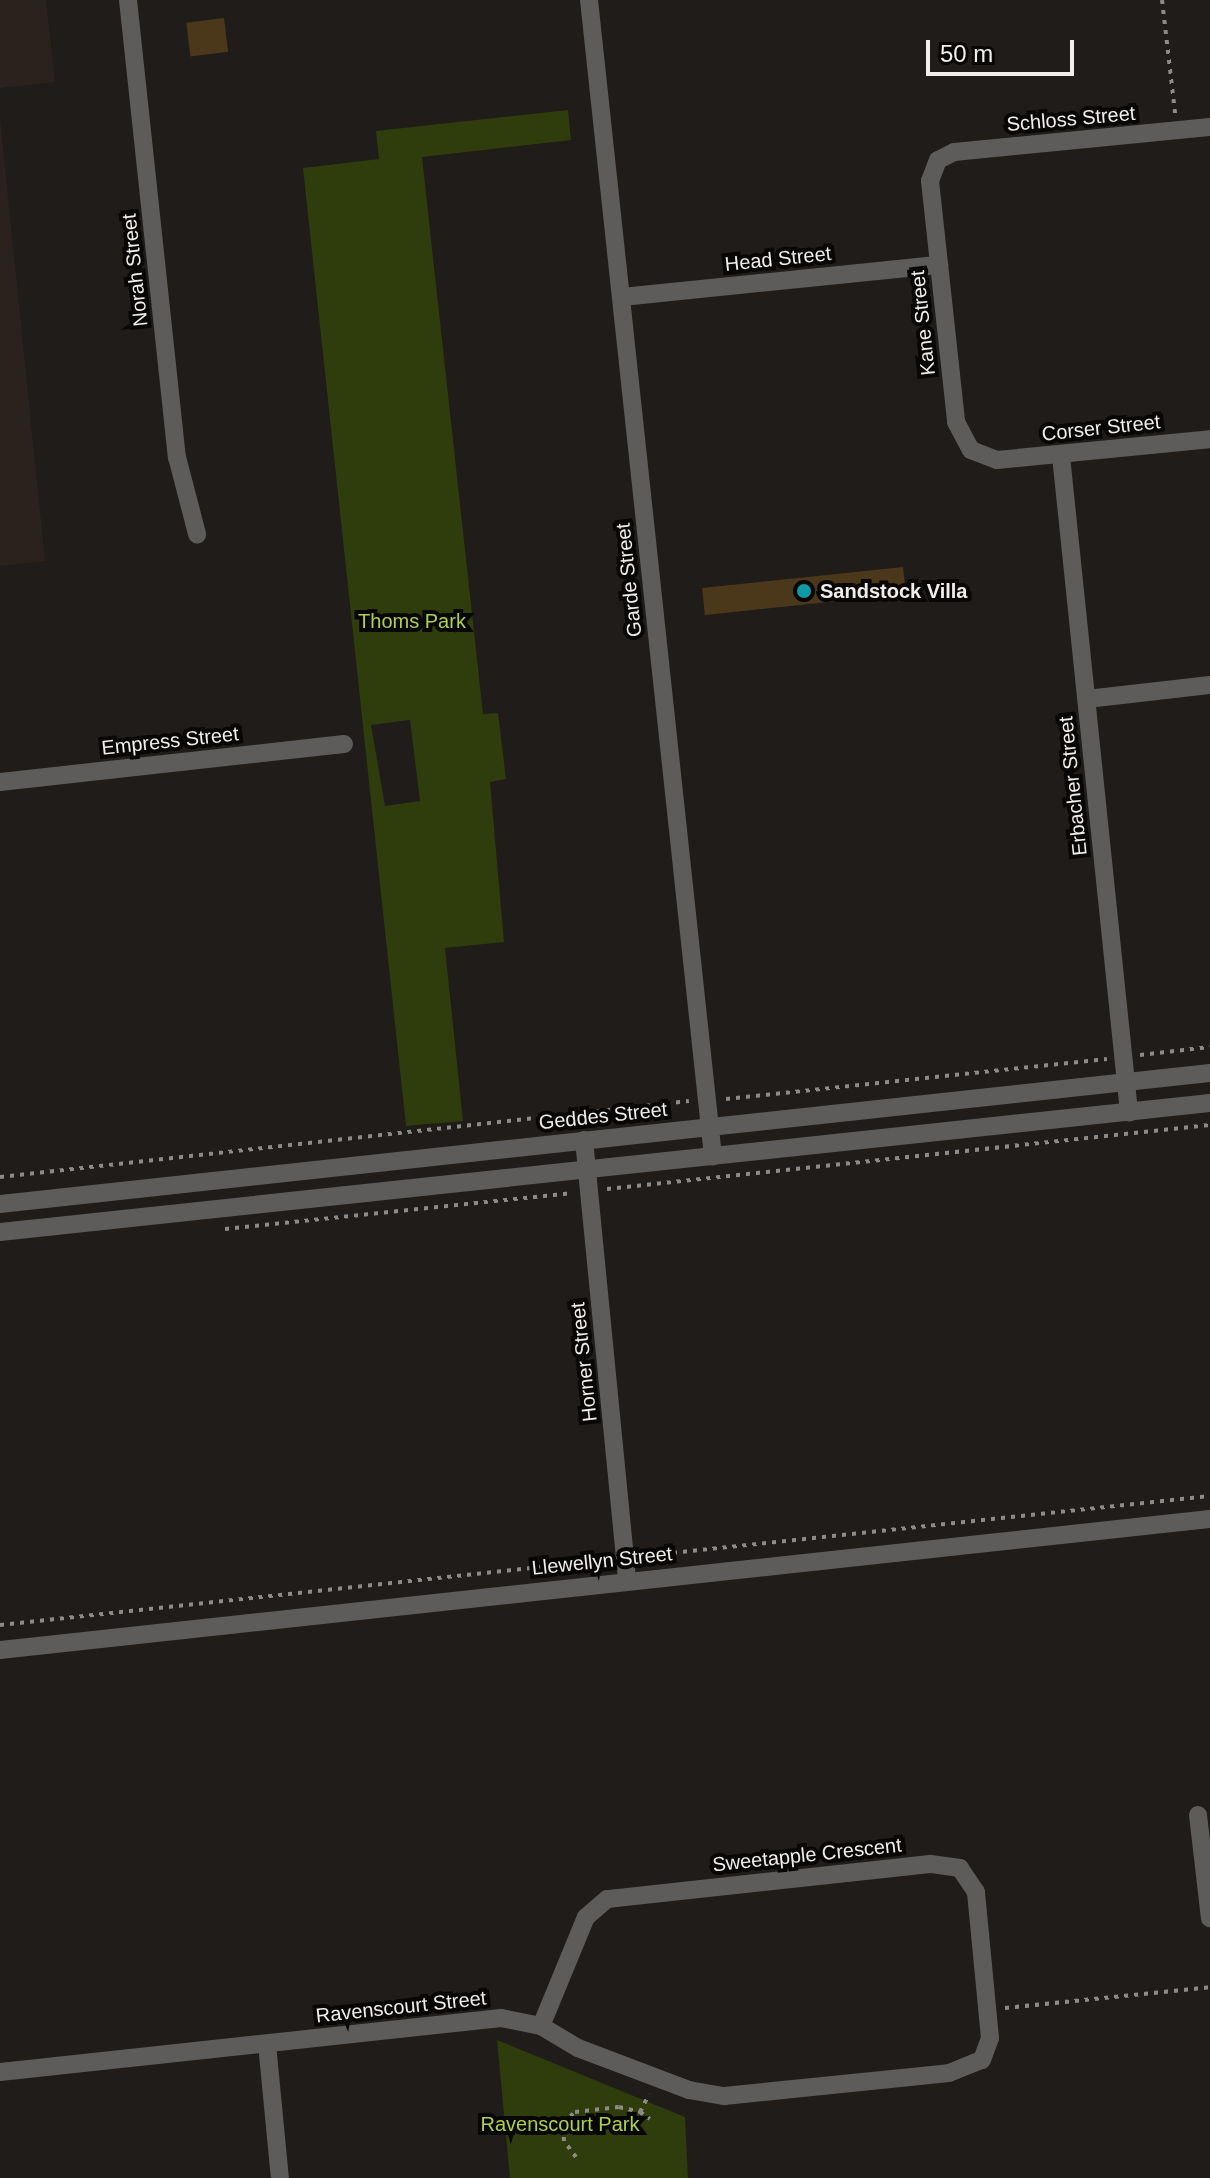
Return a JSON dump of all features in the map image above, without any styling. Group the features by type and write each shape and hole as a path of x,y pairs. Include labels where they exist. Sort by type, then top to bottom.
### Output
{"street":[{"name":"Norah Street","path":"128,0 177,457 197,534"},
{"name":"Garde Street","path":"589,0 713,1156"},
{"name":"Schloss Street","path":"938,160 954,152 1210,127"},
{"name":"Kane Street","path":"938,160 930,181 957,430 971,450 997,460"},
{"name":"Head Street","path":"622,297 939,265"},
{"name":"Corser Street","path":"997,460 1210,439"},
{"name":"Erbacher Street","path":"1061,456 1129,1112"},
{"path":"1087,699 1210,685"},
{"name":"Empress Street","path":"0,782 344,744"},
{"name":"Geddes Street","path":"0,1204 1210,1073"},
{"path":"0,1232 1210,1103"},
{"name":"Horner Street","path":"584,1140 627,1580"},
{"path":"114,1192 116,1219"},
{"name":"Llewellyn Street","path":"0,1650 1210,1519"},
{"path":"1198,1815 1210,1918"},
{"name":"Sweetapple Crescent","path":"541,2026 586,1917 607,1899 930,1864 960,1868 976,1892 990,2038 982,2060"},
{"name":"Ravenscourt Street","path":"0,2072 501,2018 541,2026 578,2048 657,2078 724,2096 949,2073 982,2060"},
{"path":"267,2044 280,2178"}],"path":[{"path":"1162,0 1177,131"},
{"path":"0,1177 707,1099 754,1099 1210,1047"},
{"path":"987,2010 1210,1987"},
{"path":"640,2112 657,2078"},
{"path":"576,2157 564,2141 563,2123 575,2112 619,2107 640,2112 650,2119"}],"shaded area":[{"path":"0,0 46,0 55,82 0,88"},
{"path":"0,119 45,561 0,566"}],"green space":[{"name":"Thoms Park","path":"568,110 571,140 422,157 483,714 498,713 506,779 490,782 504,942 445,948 463,1121 406,1126 303,168 379,159 376,131","holes":["410,720 420,801 385,806 371,725"]},
{"name":"Ravenscourt Park","path":"497,2040 685,2117 688,2178 510,2178"}],"building":[{"path":"224,18 228,52 190,56 186,23"},
{"name":"Sandstock Villa","path":"903,567 906,594 705,615 702,588"}],"place":[{"name":"Sandstock Villa","path":"804,591"}]}
